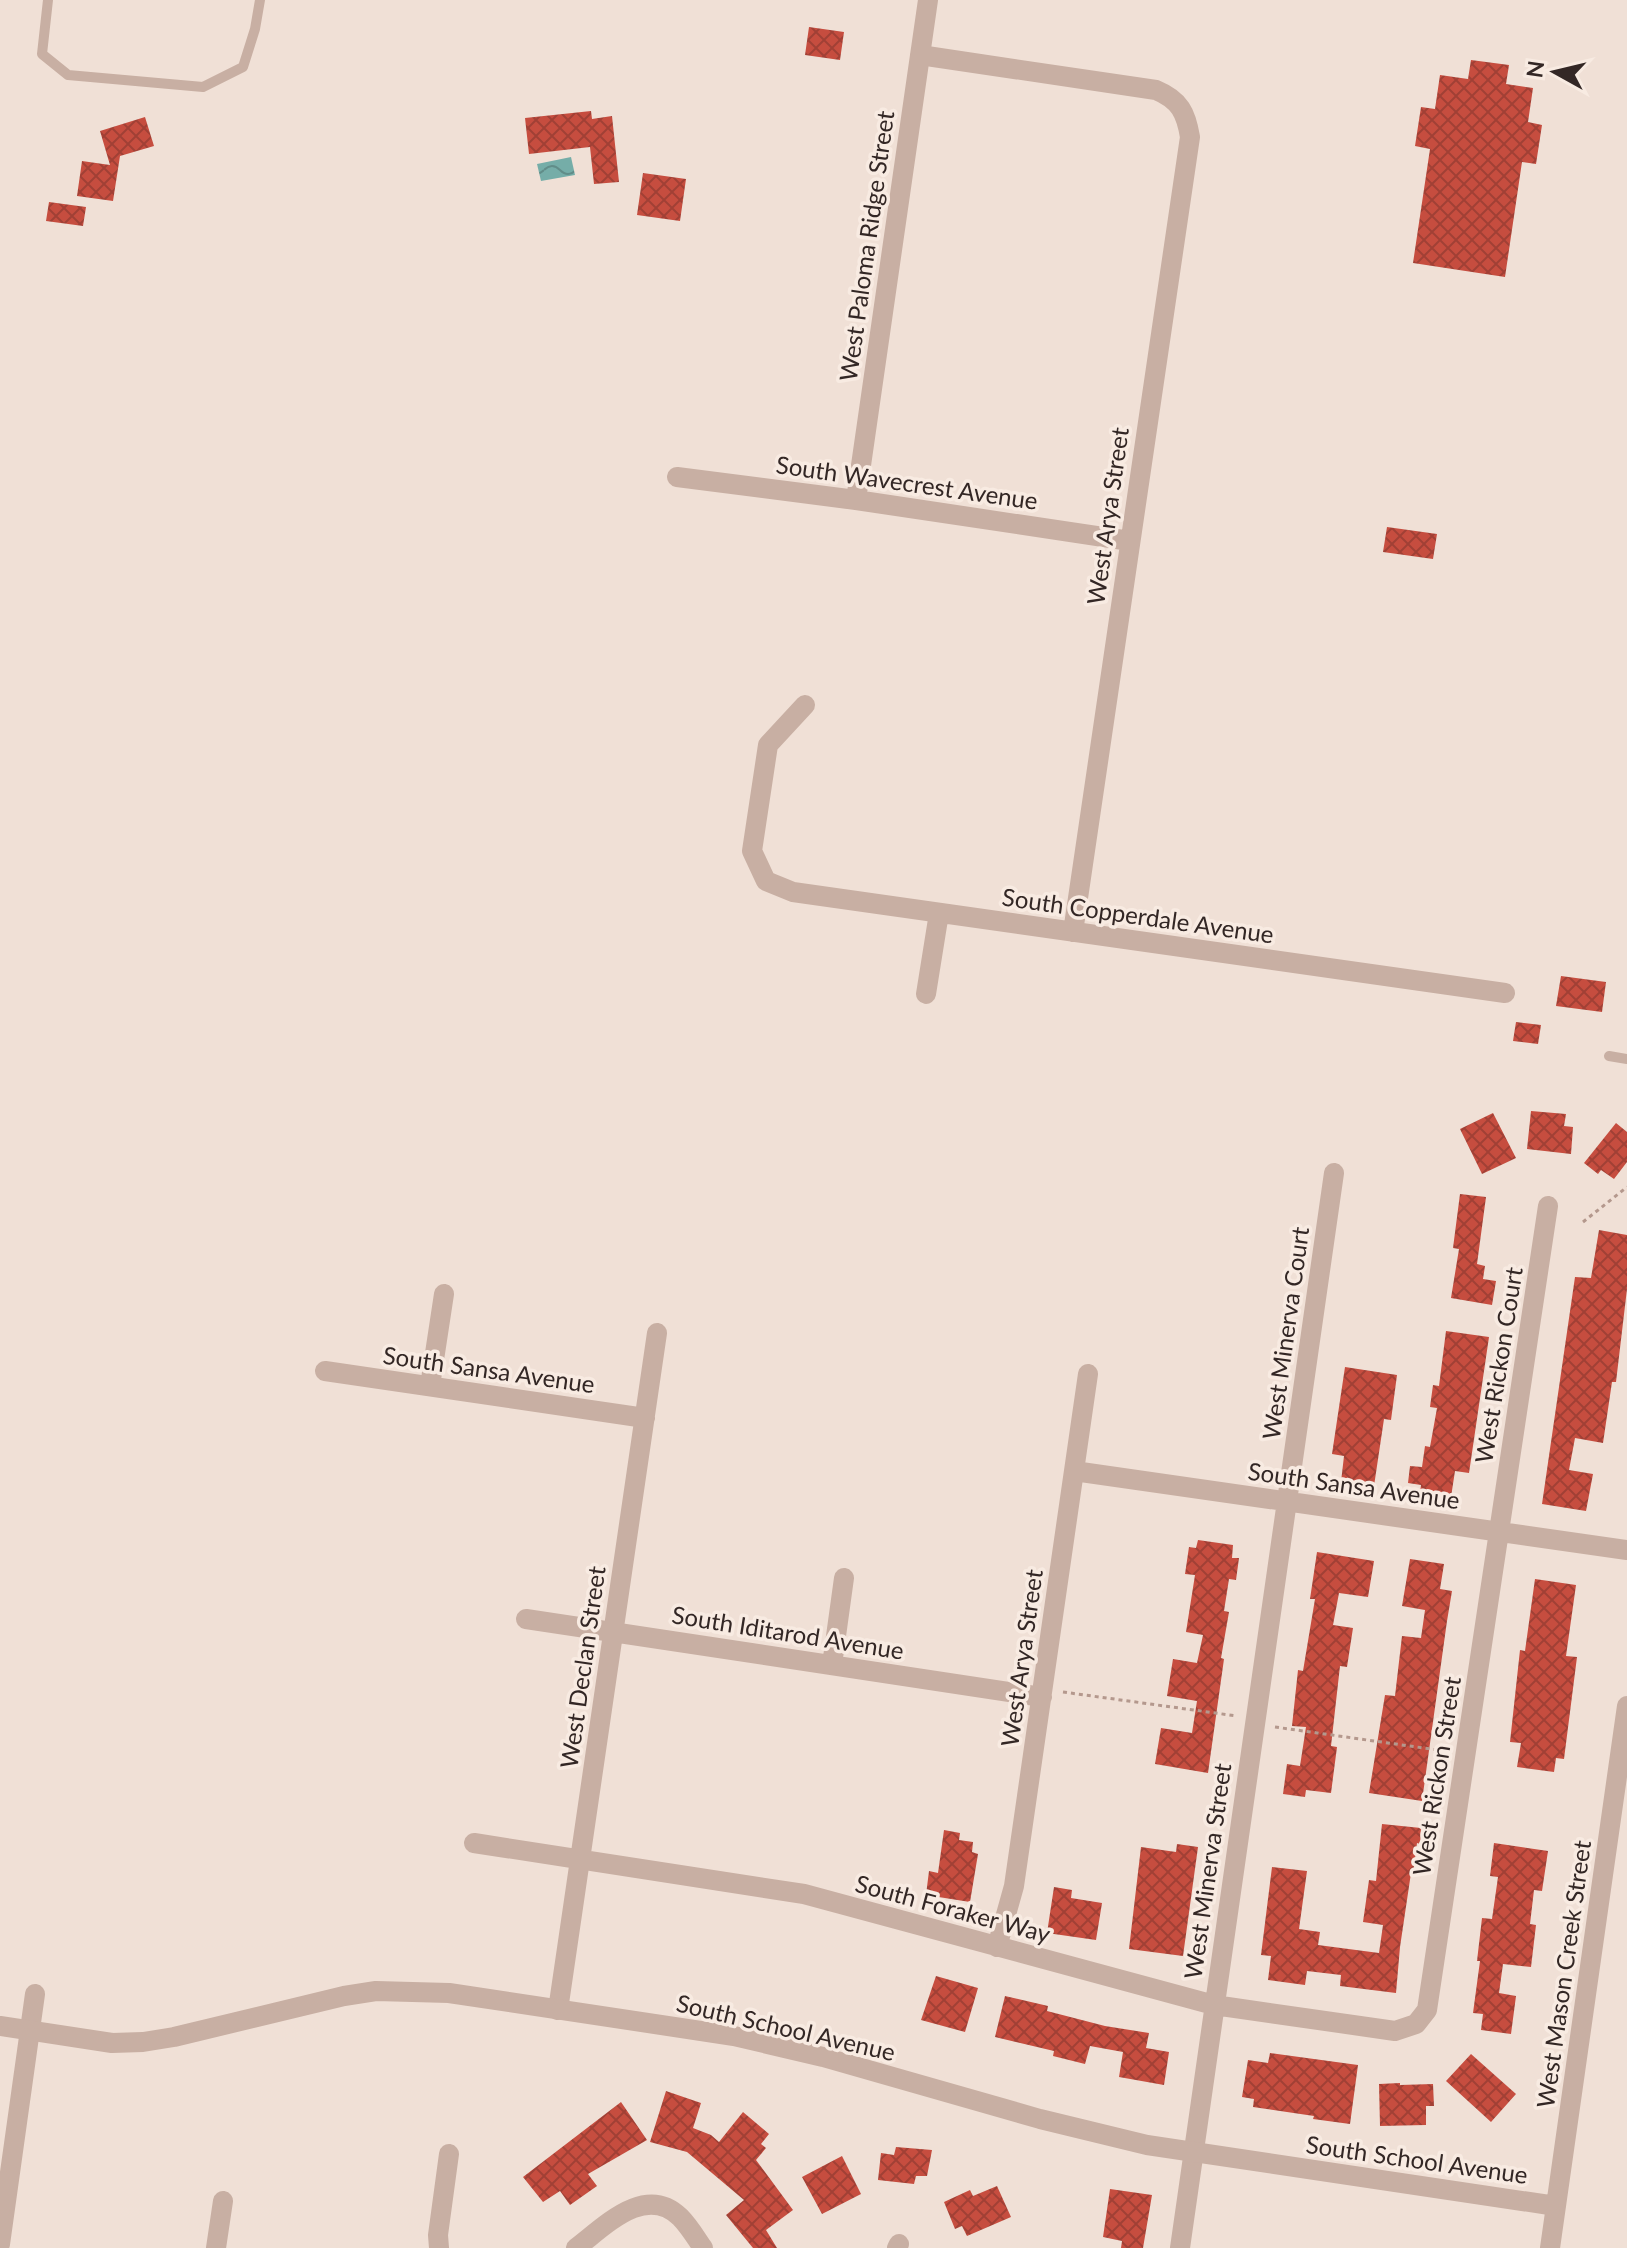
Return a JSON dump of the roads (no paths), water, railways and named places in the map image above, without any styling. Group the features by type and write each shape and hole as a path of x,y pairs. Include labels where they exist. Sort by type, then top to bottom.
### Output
{"street":[{"name":"West Paloma Ridge Street","path":"856,500 928,0"},
{"name":"West Arya Street","path":"920,55 1156,90 1170,96 1181,108 1190,137 1073,932"},
{"name":"South Wavecrest Avenue","path":"677,477 1130,541"},
{"name":"South Copperdale Avenue","path":"805,705 768,745 752,851 766,881 793,892 1505,993"},
{"path":"926,994 939,913"},
{"name":"West Minerva Court","path":"1287,1501 1334,1173"},
{"name":"West Rickon Court","path":"1499,1532 1548,1206"},
{"path":"430,1386 444,1294"},
{"name":"West Declan Street","path":"558,2010 657,1333"},
{"name":"South Sansa Avenue","path":"325,1371 645,1418"},
{"name":"West Arya Street","path":"997,1947 1014,1886 1088,1374"},
{"name":"South Sansa Avenue","path":"1074,1471 1627,1550"},
{"name":"West Minerva Street","path":"1180,2248 1287,1501"},
{"name":"West Rickon Street","path":"1416,2024 1427,2010 1499,1532"},
{"path":"832,1665 844,1578"},
{"name":"South Iditarod Avenue","path":"526,1619 1042,1697"},
{"name":"West Mason Creek Street","path":"1550,2248 1627,1706"},
{"name":"South Foraker Way","path":"474,1843 804,1894 1214,2005 1395,2031 1416,2024"},
{"name":"South School Avenue","path":"0,2026 112,2043 143,2042 344,1996 376,1991 449,1993 734,2036 823,2057 1040,2119 1147,2145 1556,2206"},
{"path":"0,2244 35,1994"},
{"path":"439,2248 449,2154"},
{"path":"216,2248 223,2201"},
{"path":"576,2248 628,2209 654,2204 679,2216 703,2248"}],"lane":[{"path":"48,0 42,54 68,75 203,87 243,67 260,0"},
{"path":"1609,1056 1627,1059"}],"water":[{"path":"571,157 575,175 541,181 537,164"}]}
